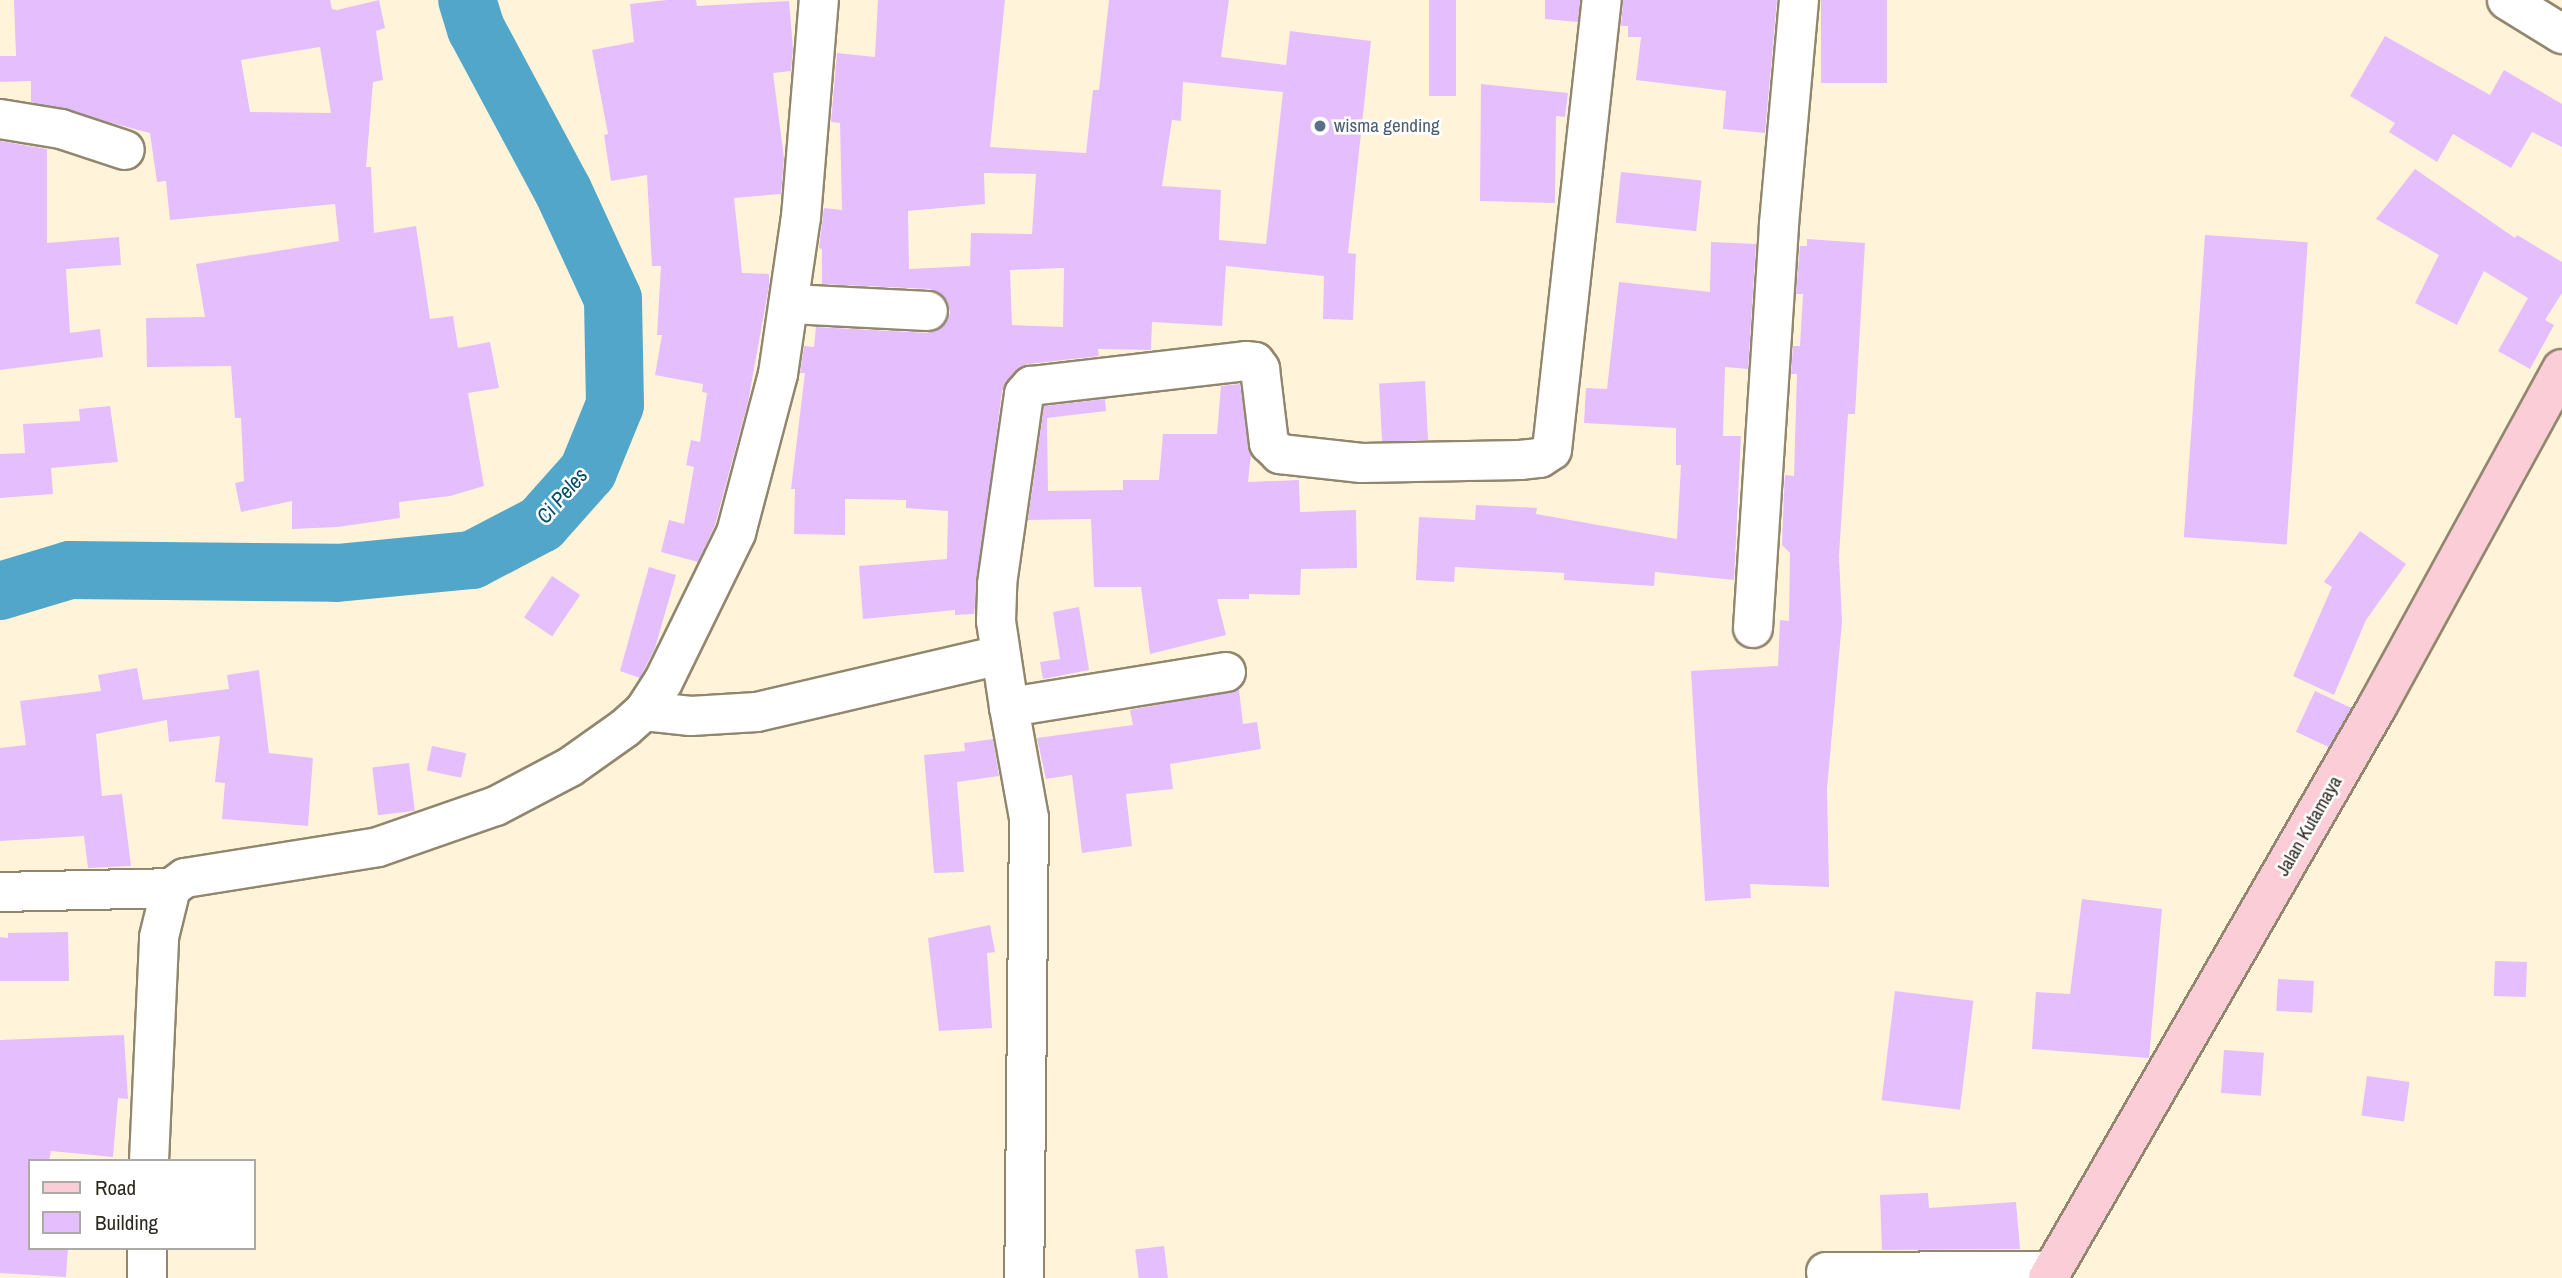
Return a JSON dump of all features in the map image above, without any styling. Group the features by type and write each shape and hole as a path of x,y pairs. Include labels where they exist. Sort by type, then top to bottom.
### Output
{"main road":[{"name":"Jalan Kutamaya","path":"2050,1274 2371,717 2562,369"}],"street":[{"path":"0,892 171,888 185,878 378,847 451,825 570,767 645,711 736,533 778,374 790,304 819,0"},
{"path":"1024,1278 1029,818 1000,655 997,584 1020,411 1031,386 1255,362 1260,369 1269,443 1280,453 1362,463 1520,460 1540,458 1552,450 1602,0"},
{"path":"1753,628 1779,224 1800,0"},
{"path":"2507,0 2562,34"},
{"path":"0,119 61,129 125,150"},
{"path":"790,304 928,311"},
{"path":"645,711 691,716 757,712 1000,655"},
{"path":"1009,707 1226,672"},
{"path":"149,1159 159,937 171,888"},
{"path":"147,1250 147,1278"},
{"path":"1826,1272 2050,1274"}],"building":[{"path":"14,0 330,0 332,9 337,10 379,0 385,28 376,31 383,80 373,82 366,167 371,167 374,233 416,226 430,319 453,316 458,348 490,342 499,388 468,393 484,486 450,496 399,502 400,518 338,527 292,529 292,501 241,512 235,483 244,481 241,418 235,418 231,366 147,367 146,318 205,317 196,264 339,241 335,204 170,220 166,181 157,182 150,133 31,102 31,81 0,82 0,56 16,56","holes":["320,47 331,113 250,112 241,60"]},
{"path":"696,0 697,6 789,1 793,48 791,71 773,73 784,158 781,194 734,198 742,273 769,274 769,286 748,402 715,525 698,562 661,552 669,520 684,524 694,467 686,465 691,440 700,442 707,393 702,392 703,384 655,375 662,335 657,335 661,266 652,266 647,175 611,181 604,135 608,134 592,50 634,42 630,4"},
{"path":"878,0 1005,0 990,147 1086,153 1093,90 1099,90 1109,0 1229,0 1221,57 1286,65 1290,31 1371,41 1348,253 1356,254 1353,320 1323,319 1324,276 1226,266 1222,326 1152,322 1151,350 1098,349 1099,356 1028,364 1015,371 1002,391 974,614 955,615 955,610 863,619 859,566 947,559 948,511 906,508 906,500 845,499 845,535 794,534 795,489 791,489 805,373 800,373 804,346 814,347 816,327 928,333 946,323 950,313 947,300 930,289 822,284 822,249 819,248 824,208 842,210 840,123 831,122 837,53 875,57","holes":["1183,82 1283,92 1266,244 1219,240 1221,190 1162,186 1172,120 1181,121","984,173 1036,174 1032,234 971,233 970,266 909,269 908,211 985,204","1064,268 1063,327 1012,325 1010,270"]},
{"path":"1429,0 1456,0 1456,96 1429,96"},
{"path":"1545,0 1580,0 1578,22 1545,19"},
{"path":"1623,0 1777,0 1765,133 1723,129 1726,91 1636,80 1641,37 1628,37 1628,26 1621,26"},
{"path":"1821,0 1887,0 1887,83 1821,83"},
{"path":"2385,36 2490,95 2504,70 2562,104 2562,147 2532,132 2511,168 2453,134 2437,162 2389,132 2395,123 2350,96"},
{"path":"1481,84 1568,93 1565,117 1556,116 1555,203 1480,201"},
{"path":"0,141 47,149 47,243 119,237 121,265 66,269 70,333 100,329 103,357 0,370"},
{"path":"2415,169 2515,238 2517,235 2562,262 2562,293 2545,320 2554,325 2530,369 2498,351 2528,298 2484,271 2457,325 2415,303 2439,255 2376,219"},
{"path":"1621,172 1702,180 1696,231 1616,223"},
{"path":"2205,235 2308,242 2287,544 2184,537"},
{"path":"1807,239 1865,243 1855,414 1848,414 1839,556 1842,622 1827,789 1829,887 1750,884 1751,898 1705,901 1691,671 1778,666 1780,620 1789,621 1790,553 1782,545 1784,493 1785,475 1794,476 1797,374 1791,374 1793,346 1800,346 1803,294 1796,294 1800,246 1807,246"},
{"path":"1711,242 1756,244 1748,369 1725,367 1723,436 1741,436 1734,580 1655,572 1654,586 1564,580 1564,573 1455,567 1454,582 1416,580 1419,517 1475,520 1476,505 1537,508 1536,514 1677,539 1681,465 1676,465 1676,428 1584,423 1586,388 1607,389 1619,282 1710,292"},
{"path":"1425,381 1428,440 1382,442 1379,383"},
{"path":"1240,384 1251,454 1248,482 1299,480 1300,512 1356,510 1357,568 1301,569 1300,595 1249,594 1249,599 1217,599 1226,635 1150,654 1141,587 1094,587 1091,519 1028,520 1044,406 1105,399 1106,411 1047,418 1048,491 1123,490 1123,480 1159,480 1163,434 1217,434 1221,386"},
{"path":"110,406 118,462 51,468 53,494 0,498 0,454 25,453 23,424 80,421 79,409"},
{"path":"2360,531 2406,564 2366,620 2334,695 2293,676 2332,587 2324,582"},
{"path":"649,567 676,575 655,648 640,678 620,671"},
{"path":"552,576 580,595 552,636 524,617"},
{"path":"1079,607 1089,670 1043,679 1040,662 1060,659 1053,612"},
{"path":"137,668 143,700 229,689 227,675 259,670 269,753 313,758 308,826 222,819 225,783 215,782 220,736 169,742 167,720 96,734 102,796 122,794 131,866 88,868 84,836 0,841 0,748 26,745 20,701 101,691 98,675"},
{"path":"1239,690 1243,724 1257,722 1261,749 1170,764 1173,789 1126,794 1132,846 1082,853 1072,775 1046,779 1037,738 1133,725 1130,710"},
{"path":"2315,691 2351,708 2332,749 2296,732"},
{"path":"993,739 999,776 957,782 964,872 934,873 924,755 965,751 964,743"},
{"path":"432,746 466,753 461,778 427,770"},
{"path":"409,763 415,811 378,815 372,768"},
{"path":"2082,899 2162,909 2149,1058 2032,1049 2036,992 2070,994"},
{"path":"990,925 995,952 987,953 992,1028 939,1031 928,938"},
{"path":"68,932 69,981 0,981 0,937 8,938 8,933"},
{"path":"2495,961 2527,962 2526,997 2494,996"},
{"path":"2278,979 2314,981 2312,1013 2276,1011"},
{"path":"1895,991 1973,1001 1960,1110 1882,1100"},
{"path":"124,1035 128,1099 118,1098 113,1157 51,1151 49,1159 28,1159 28,1250 68,1250 66,1277 0,1273 0,1040"},
{"path":"2224,1050 2264,1053 2261,1096 2221,1093"},
{"path":"2367,1076 2410,1082 2404,1122 2361,1116"},
{"path":"1928,1193 1929,1208 2016,1202 2020,1249 1882,1250 1880,1195"},
{"path":"1164,1246 1168,1278 1139,1278 1135,1250"}],"waterway":[{"name":"Ci Peles","path":"0,591 70,570 337,573 472,560 541,524 588,471 615,405 613,299 563,191 476,29 467,0"}],"place":[{"name":"wisma gending","path":"1320,126"}]}
